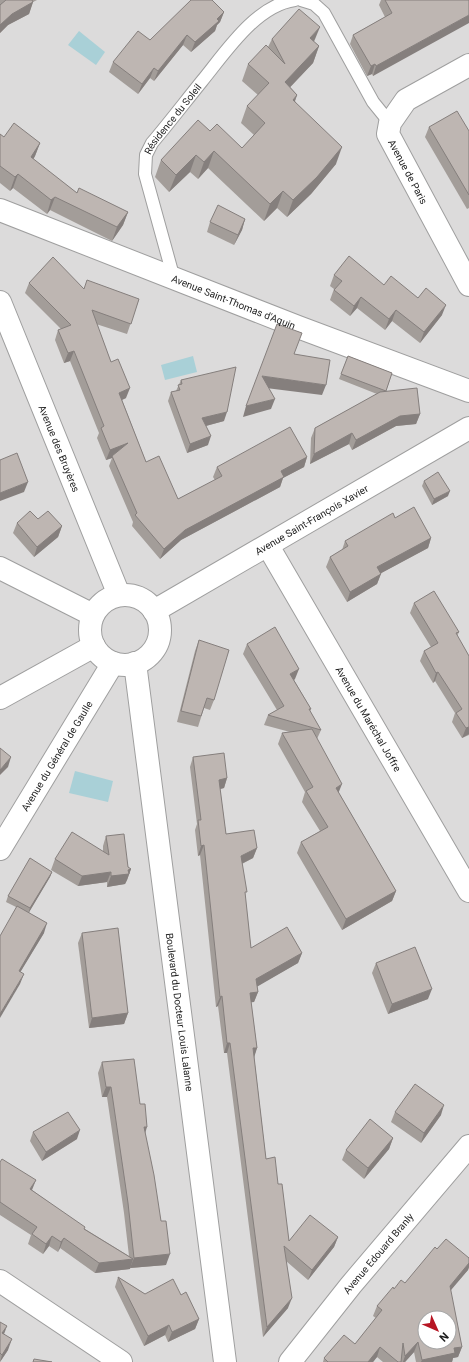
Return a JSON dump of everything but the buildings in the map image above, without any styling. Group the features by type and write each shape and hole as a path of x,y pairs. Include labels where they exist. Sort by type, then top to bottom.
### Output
{"street":[{"path":"390,123 406,100 469,65"},
{"name":"Avenue de Paris","path":"390,123 388,134 469,285"},
{"name":"Avenue Saint-Thomas d'Aquin","path":"0,210 174,279 469,391"},
{"name":"Avenue des Bruyères","path":"0,302 119,595"},
{"name":"Avenue Saint-François Xavier","path":"154,611 469,428"},
{"name":"Avenue du Maréchal Joffre","path":"268,546 469,891"},
{"path":"0,568 93,615"},
{"path":"119,595 139,598 154,611 159,626 157,642 152,651 145,658 135,663 113,663 98,653 90,636 90,625 93,615 104,602 119,595"},
{"path":"0,698 94,646"},
{"name":"Avenue du Général de Gaulle","path":"0,849 113,663"},
{"name":"Boulevard du Docteur Louis Lalanne","path":"135,663 225,1362"},
{"name":"Avenue Edouard Branly","path":"290,1362 351,1284 469,1146"},
{"path":"0,1281 121,1362"}],"lane":[{"name":"Résidence du Soleil","path":"174,279 145,174 146,155 152,143 244,30 269,11 286,1 295,0"},
{"path":"301,0 314,4 324,14 373,102 390,123"}],"shaded area":[{"path":"0,0 469,0 469,1362 0,1362"}],"water":[{"path":"79,31 105,52 96,65 68,45"},
{"path":"193,356 197,372 165,380 161,365"},
{"path":"75,771 113,781 108,802 69,793"}]}
